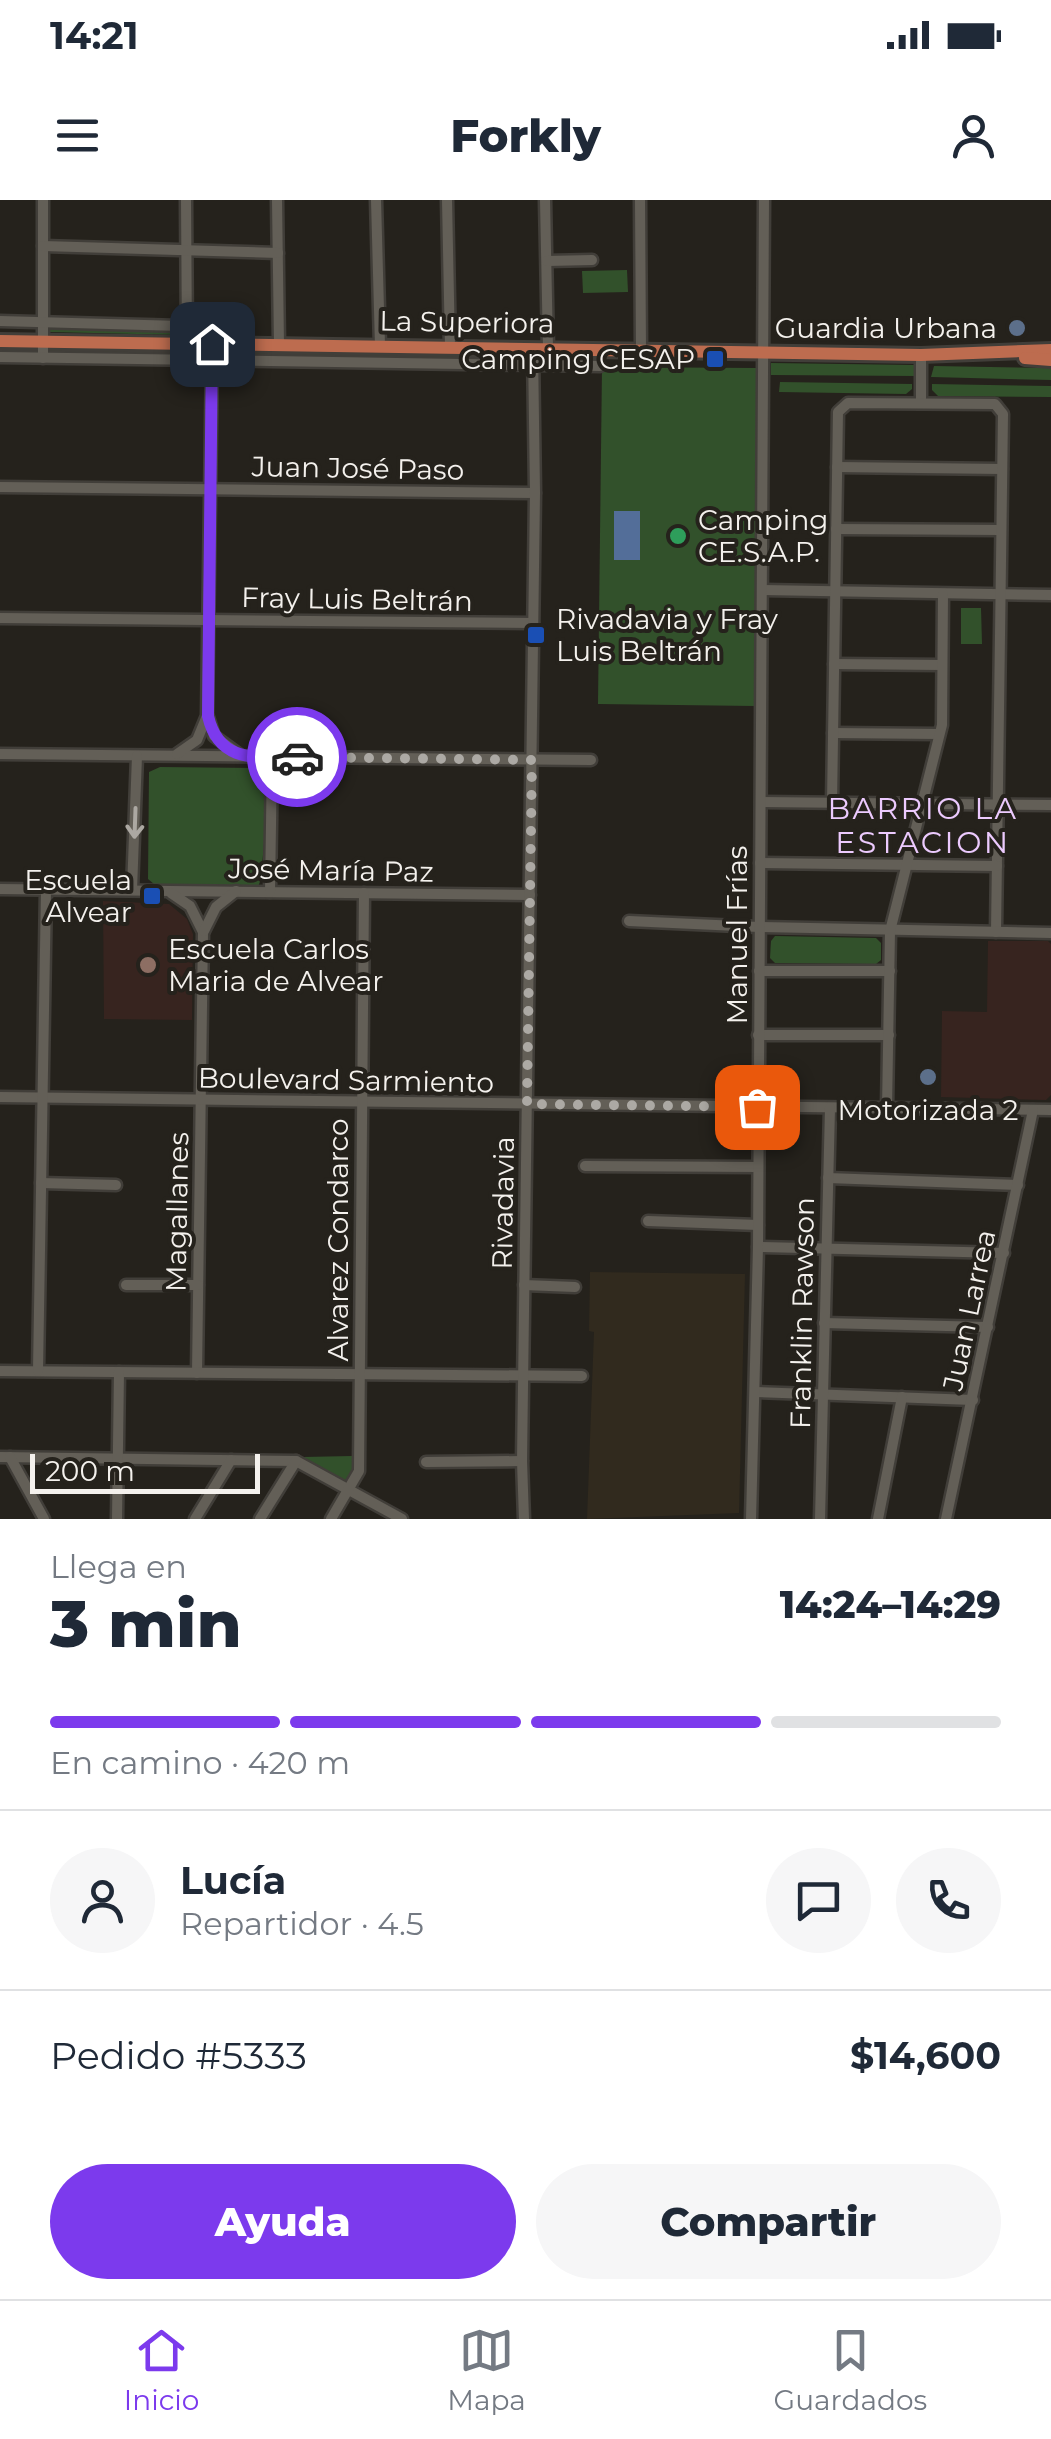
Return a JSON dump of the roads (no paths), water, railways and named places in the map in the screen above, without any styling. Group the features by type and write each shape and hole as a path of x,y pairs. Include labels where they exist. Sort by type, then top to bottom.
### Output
{"main road":[{"name":"La Superiora","path":"0,340 927,354 1051,360"},
{"name":"La Superiora","path":"927,354 1051,350"}],"street":[{"path":"43,200 43,358"},
{"path":"186,200 188,343"},
{"path":"277,200 278,344"},
{"path":"376,200 380,346"},
{"path":"447,200 450,347"},
{"name":"Rivadavia","path":"524,1519 534,365 540,349 547,261 545,200"},
{"path":"640,200 642,350"},
{"name":"Manuel Frías","path":"751,1519 758,1247 764,200"},
{"path":"43,246 278,253"},
{"path":"547,261 592,260"},
{"path":"0,321 217,327"},
{"path":"212,344 208,716 214,736 234,753 246,756"},
{"path":"920,403 927,354"},
{"path":"0,356 600,366"},
{"path":"832,802 838,412 848,402 995,404 1003,414 996,932"},
{"path":"837,467 1002,469"},
{"name":"Juan José Paso","path":"0,487 535,493"},
{"path":"836,528 1002,530"},
{"path":"763,590 1051,595"},
{"path":"888,1108 890,931 940,734 943,594"},
{"name":"Fray Luis Beltrán","path":"0,618 533,624"},
{"path":"834,664 942,665"},
{"path":"172,756 198,740 208,716"},
{"path":"834,732 940,734"},
{"path":"0,754 592,760"},
{"path":"132,890 137,756"},
{"path":"270,892 272,757"},
{"path":"761,802 1051,805"},
{"path":"760,863 997,866"},
{"name":"José María Paz","path":"0,889 530,894"},
{"path":"38,1371 46,890"},
{"path":"166,891 190,906 203,932"},
{"path":"203,932 216,907 236,892"},
{"name":"Alvarez Condarco","path":"330,1519 359,1471 364,893"},
{"path":"629,921 759,928 1051,933"},
{"name":"Magallanes","path":"197,1372 203,932"},
{"path":"759,971 890,971"},
{"path":"758,1036 888,1034"},
{"name":"Boulevard Sarmiento","path":"0,1097 1051,1110"},
{"name":"Franklin Rawson","path":"820,1519 830,1108"},
{"name":"Juan Larrea","path":"946,1519 1033,1110"},
{"path":"586,1166 758,1167"},
{"path":"828,1178 1018,1185"},
{"path":"41,1183 116,1185"},
{"path":"648,1222 758,1225"},
{"path":"758,1247 1004,1253"},
{"path":"126,1286 198,1285"},
{"path":"524,1286 575,1287"},
{"path":"824,1323 988,1327"},
{"path":"0,1371 582,1376"},
{"path":"117,1519 119,1372"},
{"path":"754,1392 973,1400"},
{"path":"878,1519 902,1397"},
{"path":"5,1457 296,1461 402,1519"},
{"path":"5,1457 44,1519"},
{"path":"195,1519 231,1460"},
{"path":"260,1519 296,1461"},
{"path":"426,1462 522,1461"}],"water":[{"path":"614,511 640,511 640,560 614,560"}],"place":[{"name":"Guardia Urbana","path":"1017,328"},
{"name":"Camping CESAP","path":"715,359"},
{"name":"Camping CE.S.A.P.","path":"678,536"},
{"name":"Rivadavia y Fray Luis Beltrán","path":"536,635"},
{"name":"Escuela Alvear","path":"152,896"},
{"name":"Escuela Carlos Maria de Alvear","path":"148,965"},
{"name":"Motorizada 2","path":"928,1077"}],"district":[{"name":"BARRIO LA ESTACION","path":"923,826"}]}
